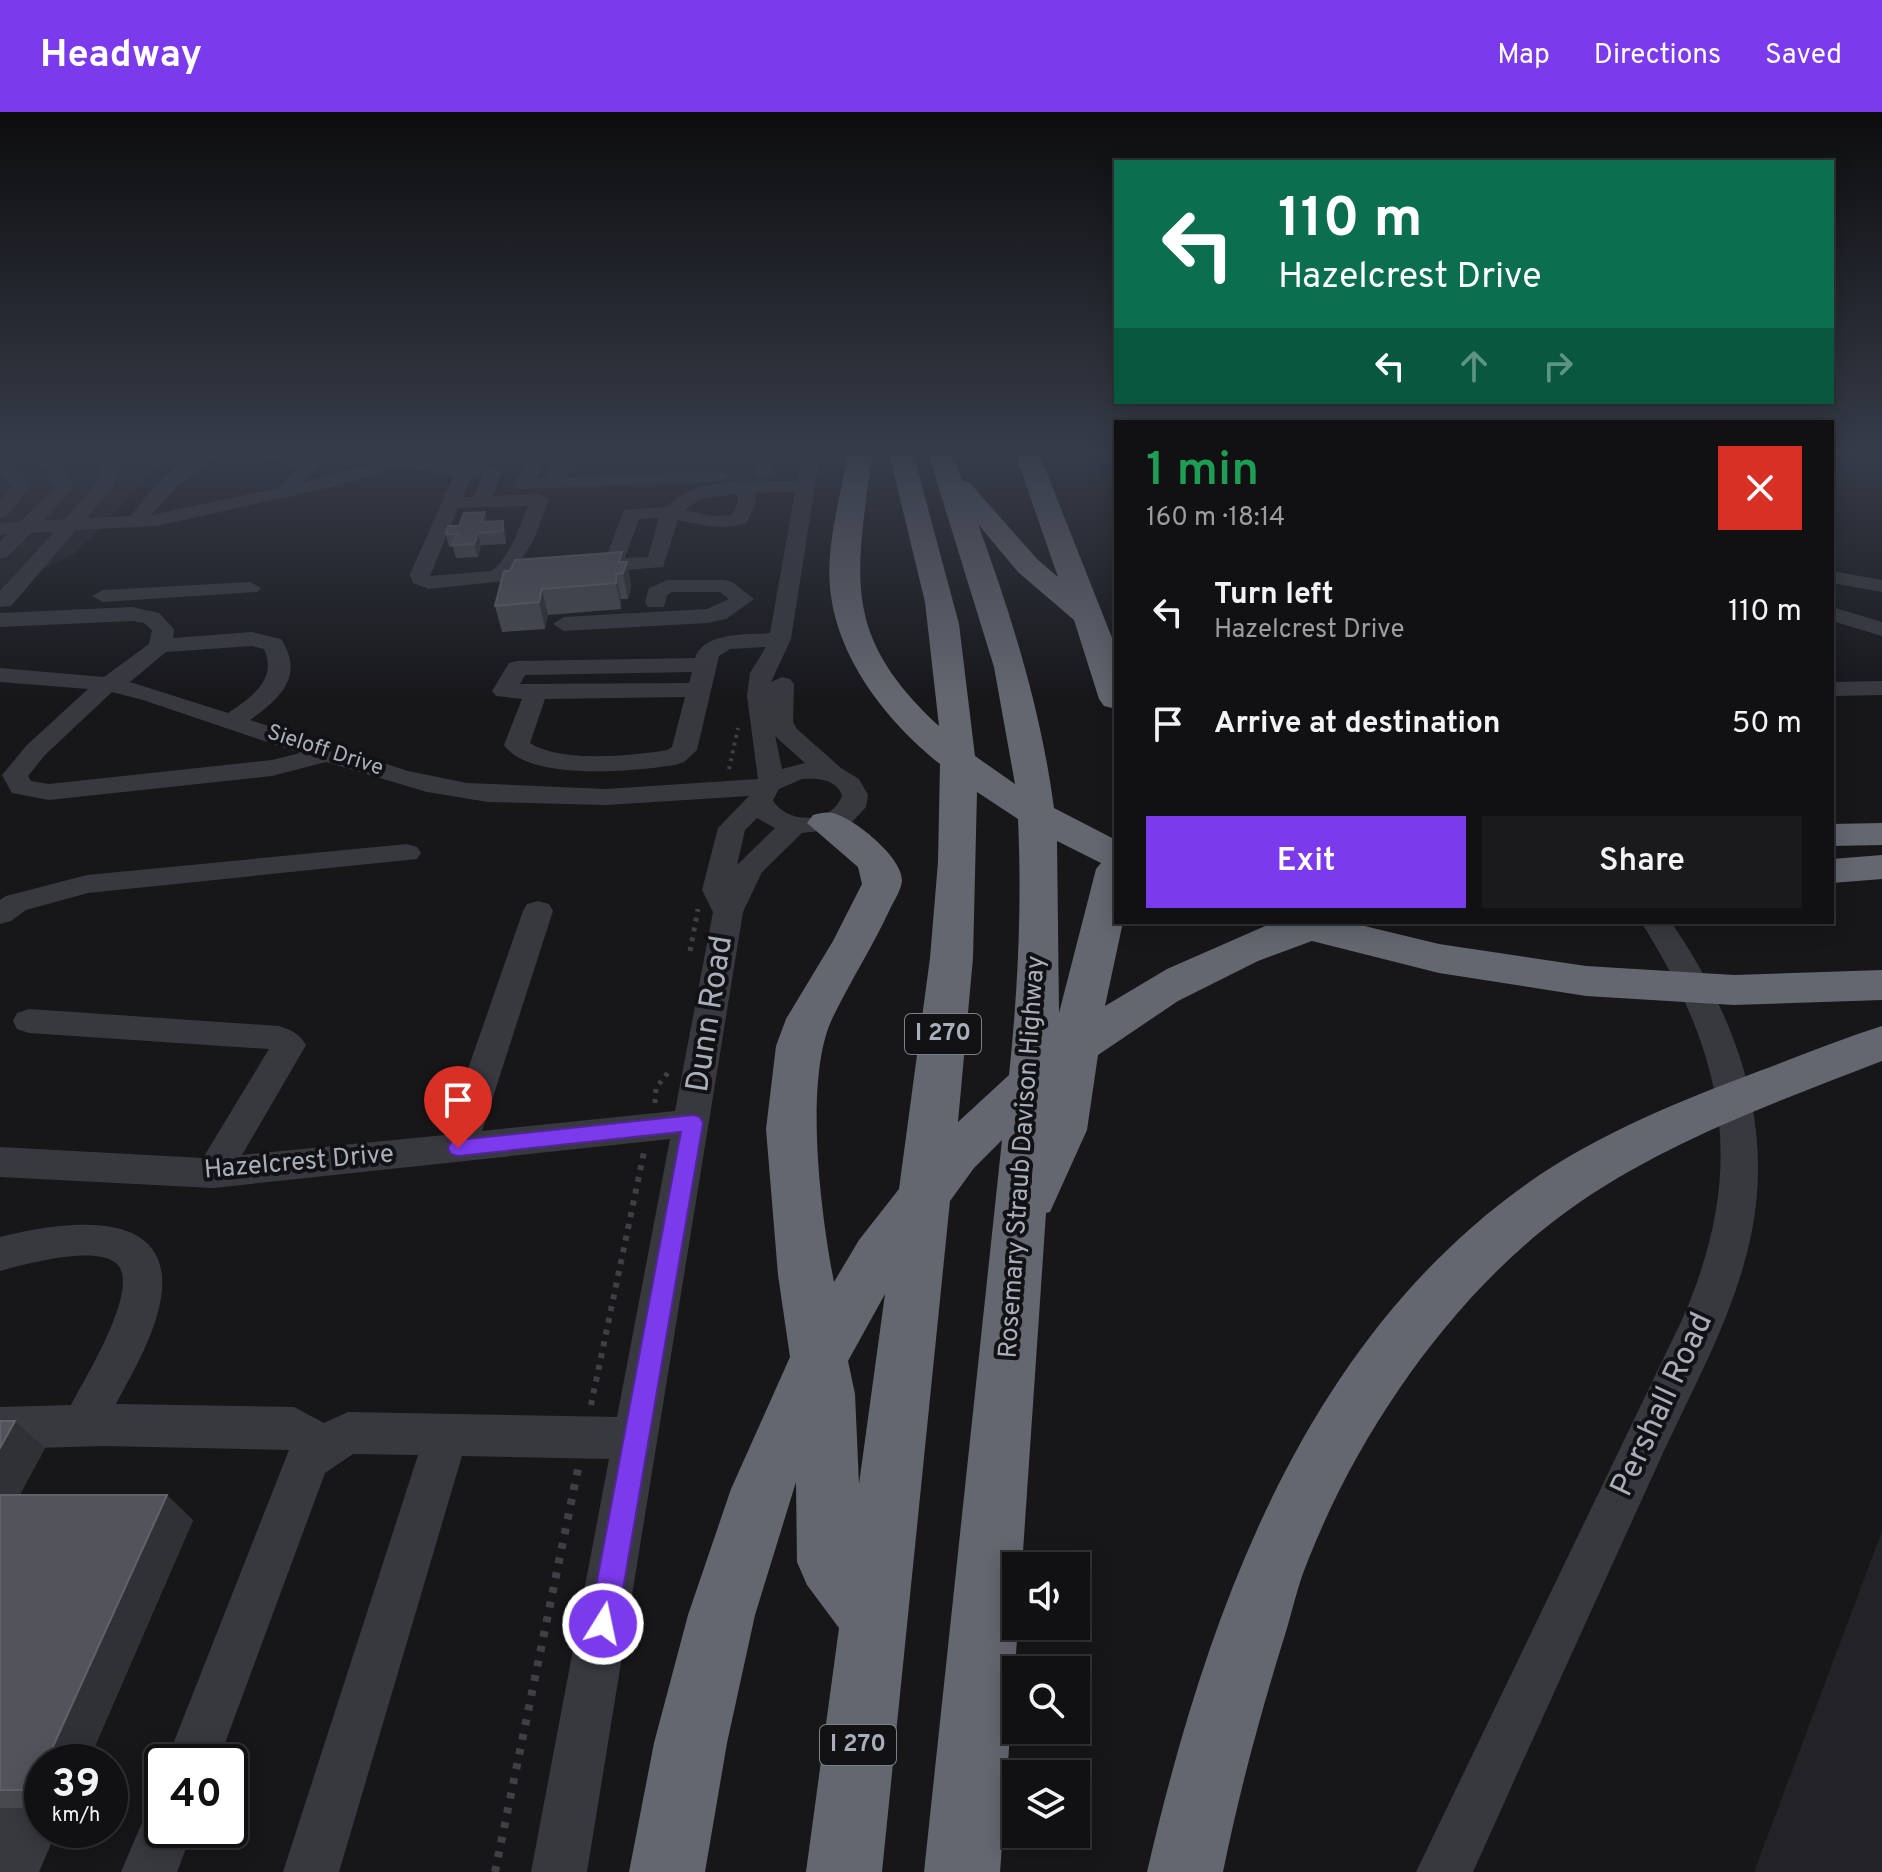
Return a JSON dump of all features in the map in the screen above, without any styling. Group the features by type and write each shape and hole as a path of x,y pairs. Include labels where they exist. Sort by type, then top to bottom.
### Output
{"highway":[{"path":"850,535 844,586 858,644 875,673 912,719 948,752 992,785 1046,819 1114,854"},
{"name":"I 270","path":"844,1872 947,1005 957,888 959,788 951,680 938,595 922,535"},
{"name":"Rosemary Straub Davison Highway","path":"962,1872 1039,966 1039,858 1034,791 1011,668 968,535"},
{"path":"1003,535 1028,566 1063,598 1114,636"},
{"path":"1056,535 1105,660 1114,692"},
{"path":"784,802 854,842 881,871 882,884 854,941 809,1019 799,1046 791,1129 805,1275 825,1394 830,1562 873,1618"},
{"path":"1834,835 1882,834"},
{"path":"1834,871 1882,867"},
{"path":"1017,1229 1062,1130 1085,993 1114,877"},
{"path":"1302,924 1428,957 1522,974 1617,985 1696,990 1815,990 1882,985"},
{"path":"667,1872 701,1690 729,1583 769,1469 819,1355 882,1249 923,1191 971,1134 1030,1079 1085,1036 1201,969 1261,943 1321,924"},
{"path":"1185,1872 1233,1686 1279,1550 1331,1447 1388,1357 1447,1288 1502,1234 1548,1197 1619,1155 1674,1128 1866,1050"}],"street":[{"path":"0,553 19,535"},
{"path":"1,608 65,535"},
{"path":"437,535 420,574 420,579 429,583 487,580 504,572 526,535"},
{"path":"784,802 760,734 761,674 777,649 797,535"},
{"path":"1834,577 1882,586"},
{"path":"1,608 250,588"},
{"path":"633,620 656,602 787,597"},
{"path":"564,624 707,616 718,614 743,599"},
{"path":"1,608 132,614 151,618 163,629 160,646"},
{"path":"1834,615 1882,629"},
{"path":"232,721 265,700 274,685 281,656 273,644 252,639 160,646 125,675 106,685 28,760 15,775 11,789 49,792 272,768 330,753"},
{"path":"536,692 517,745 526,753 560,761 675,757 684,750 705,665 713,648 725,643 777,649"},
{"path":"777,649 782,674 781,722 786,733 784,802"},
{"path":"699,690 509,692 503,687 512,671 526,667 705,665"},
{"name":"Sieloff Drive","path":"0,675 57,678 123,687 429,784 507,796 784,802"},
{"path":"1834,689 1882,688"},
{"path":"648,797 654,759"},
{"path":"0,762 28,760"},
{"name":"Dunn Road","path":"728,912 717,890 732,828 784,802"},
{"name":"Dunn Road","path":"559,1872 728,912 784,802"},
{"path":"0,914 16,903 87,884 407,853"},
{"path":"458,1148 538,911"},
{"name":"Pershall Road","path":"1444,1872 1698,1330 1721,1276 1733,1232 1739,1192 1738,1137 1725,1063 1708,1012 1689,971 1657,924"},
{"path":"29,1021 279,1038 289,1045 213,1173"},
{"name":"Hazelcrest Drive","path":"0,1162 213,1173 693,1123"},
{"path":"0,1254 55,1241 94,1240 119,1247 133,1255 139,1264 142,1289 137,1310 83,1426"},
{"path":"0,1428 294,1428 323,1447"},
{"path":"199,1744 308,1459 323,1447 348,1433 636,1438"},
{"path":"311,1872 447,1434"},
{"path":"0,1830 30,1829 11,1872"},
{"path":"149,1872 159,1848"}],"path":[{"path":"589,1417 643,1157"},
{"path":"495,1872 581,1454"}],"shaded area":[{"path":"0,535 93,535 76,553 0,590"},
{"path":"1882,1531 1882,1872 1754,1872"}],"building":[{"path":"456,535 477,535 474,544 452,545"},
{"path":"622,552 619,562 627,562 623,573 616,574 616,583 542,589 539,602 495,606 504,571 510,571 515,560"},
{"path":"0,1421 15,1421 0,1448"},
{"path":"0,1495 167,1495 54,1744 24,1744 24,1790 0,1790"}],"route":[{"path":"458,1148 693,1123 603,1624"}]}
